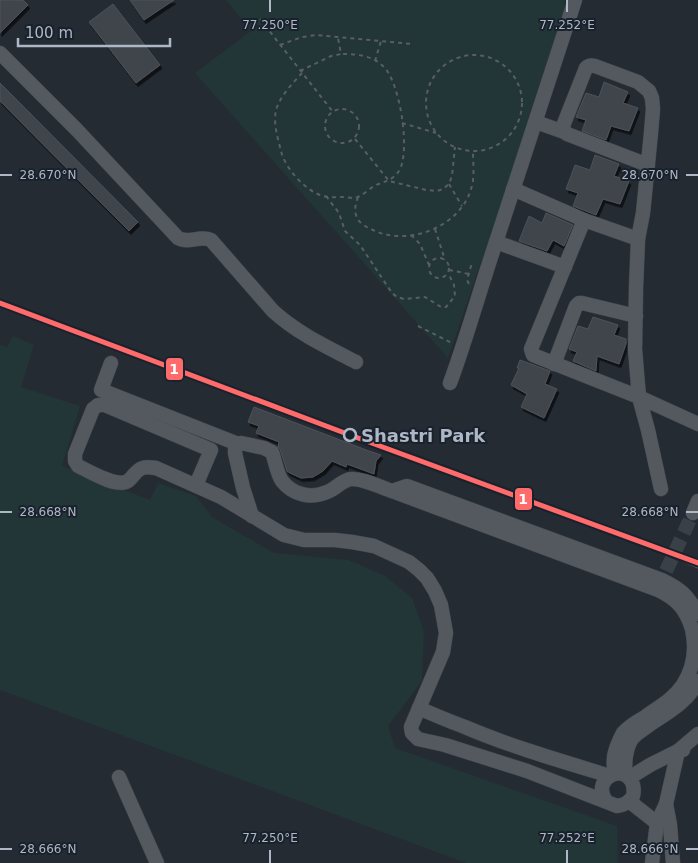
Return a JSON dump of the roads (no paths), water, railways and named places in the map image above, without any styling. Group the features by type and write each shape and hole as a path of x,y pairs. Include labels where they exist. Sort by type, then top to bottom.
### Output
{"street":[{"path":"450,383 575,0"},
{"path":"0,53 77,130 178,238 182,240 202,238 211,240 283,320 295,329 356,362"},
{"path":"564,132 563,126 588,66 591,65 638,82 649,91 653,109 643,213 638,239 635,349 638,397 648,430 660,489"},
{"path":"536,122 648,165"},
{"path":"514,189 584,220 638,239"},
{"path":"584,220 531,349 533,355 638,397 698,424"},
{"path":"496,242 565,267"},
{"path":"554,364 576,306 579,303 636,316"},
{"path":"111,364 101,390 238,444 242,443 264,448 272,452 281,480 291,489 302,495 316,496 329,492 345,481 351,480 358,480 392,491 406,486 676,586 688,598 698,614"},
{"path":"196,485 211,450 105,406 98,406 93,409 76,454 75,461 78,466 114,482 130,480 141,468 148,466 156,468 221,497 284,535 304,540 335,540 374,546 409,562 419,570 435,591 441,605 446,633 443,652 419,708 411,727 412,733 418,739 445,745 527,771 617,806 626,804 634,793 633,782 620,775 560,761 478,733 419,708"},
{"path":"238,444 235,453 252,516"},
{"path":"620,775 614,758 624,733 678,692 689,676 693,664 694,635 686,614 676,600 669,595 662,580"},
{"path":"620,775 632,739 682,702 698,681"},
{"path":"652,863 657,823 666,804 678,751 698,734"},
{"path":"606,801 603,797 603,783 678,751 698,746"},
{"path":"119,777 157,863"},
{"path":"629,801 657,823"},
{"path":"666,804 673,863"}],"tunnel":[{"path":"666,571 693,513"}],"railway":[{"path":"657,548 698,566"}],"place":[{"name":"Shastri Park","path":"350,435"}]}
